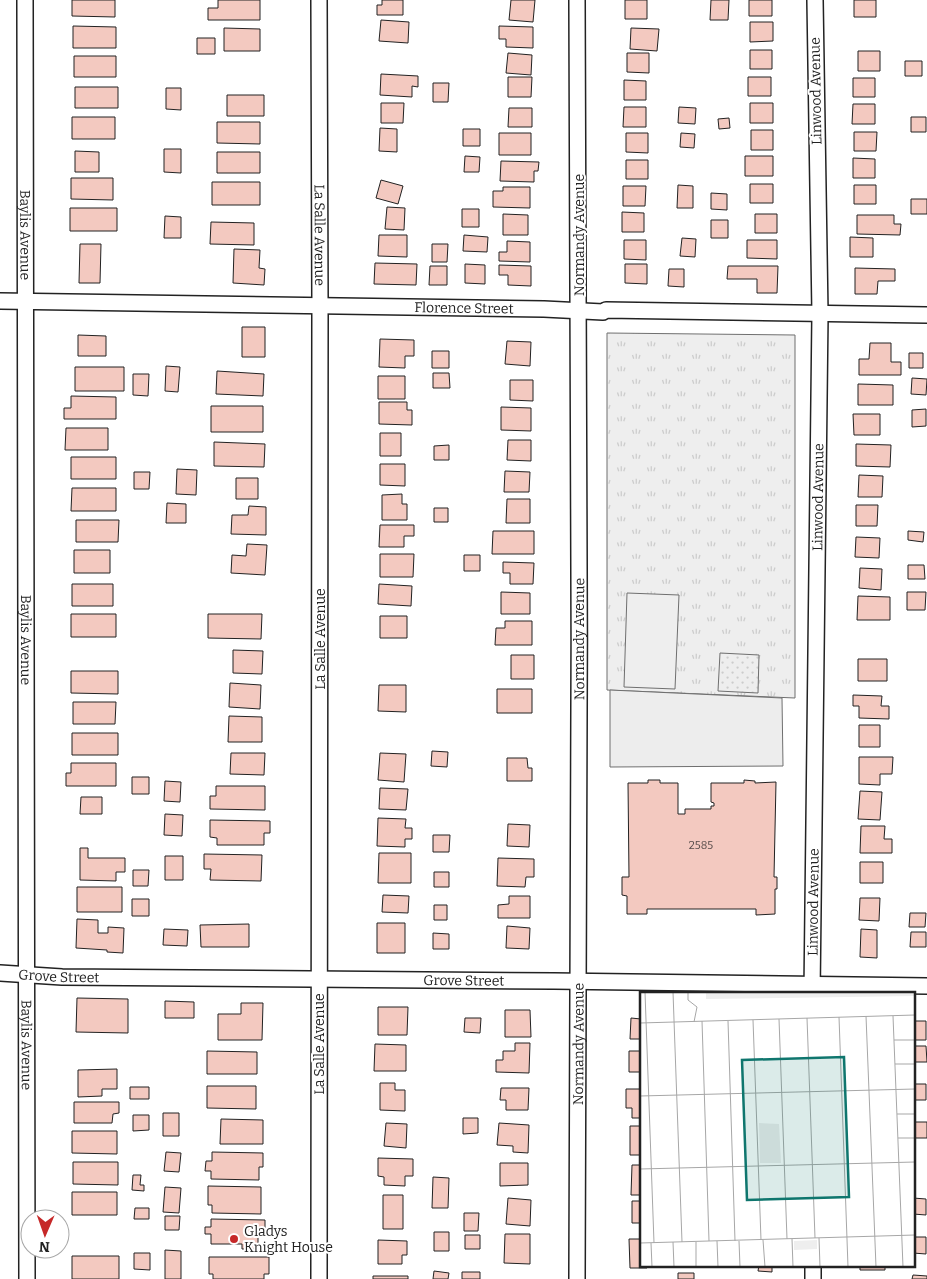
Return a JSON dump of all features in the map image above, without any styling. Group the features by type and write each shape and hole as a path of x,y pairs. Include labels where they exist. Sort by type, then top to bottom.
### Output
{"street":[{"name":"Baylis Avenue","path":"26,0 27,1279"},
{"name":"La Salle Avenue","path":"319,0 319,1279"},
{"name":"Normandy Avenue","path":"577,0 579,310 577,1279"},
{"name":"Linwood Avenue","path":"812,988 820,314 815,0"},
{"name":"Florence Street","path":"0,302 927,315"},
{"name":"Grove Street","path":"0,973 62,977 578,981 812,988 927,986"},
{"path":"813,1266 813,1279"}],"green space":[{"path":"607,333 795,335 795,698 607,690"},
{"path":"627,593 679,595 675,689 624,687"},
{"path":"720,653 759,655 758,693 718,691"}],"shaded area":[{"path":"610,690 782,698 783,766 610,767"}],"building":[{"path":"72,0 115,0 115,17 72,16"},
{"path":"218,0 260,0 260,20 208,20 208,8 218,8"},
{"path":"382,0 403,0 403,15 377,15 377,5 382,5"},
{"path":"511,0 535,0 533,22 509,20"},
{"path":"625,0 647,0 647,19 625,19"},
{"path":"711,0 729,0 728,20 710,20"},
{"path":"749,0 772,0 772,16 749,16"},
{"path":"854,0 876,0 876,17 854,17"},
{"path":"381,20 409,22 408,43 379,41"},
{"path":"750,22 773,22 773,41 750,42"},
{"path":"73,26 116,27 116,48 73,48"},
{"path":"499,26 533,27 533,48 506,47 506,39 499,39"},
{"path":"224,28 260,29 260,51 224,51"},
{"path":"631,28 659,29 657,51 630,49"},
{"path":"197,38 215,38 215,54 197,54"},
{"path":"750,50 772,50 772,69 750,69"},
{"path":"858,51 880,51 880,71 858,71"},
{"path":"508,53 532,55 531,75 506,73"},
{"path":"627,53 649,53 649,73 627,72"},
{"path":"74,56 116,56 116,77 74,77"},
{"path":"905,61 922,61 922,76 905,76"},
{"path":"381,74 418,76 418,87 412,86 412,97 380,95"},
{"path":"508,77 532,77 531,97 508,97"},
{"path":"748,77 771,77 771,96 748,96"},
{"path":"853,78 875,78 875,97 853,97"},
{"path":"624,80 646,81 646,100 624,100"},
{"path":"433,83 449,83 448,102 433,102"},
{"path":"75,87 118,87 118,108 75,108"},
{"path":"166,88 181,88 181,110 166,109"},
{"path":"227,95 264,95 264,116 227,116"},
{"path":"381,103 404,103 403,123 381,123"},
{"path":"750,103 773,103 773,123 750,123"},
{"path":"853,104 875,104 875,124 852,124"},
{"path":"624,107 646,107 646,127 623,127"},
{"path":"679,107 696,108 695,124 678,123"},
{"path":"509,108 532,108 532,127 508,127"},
{"path":"72,117 115,117 115,139 72,139"},
{"path":"911,117 926,117 926,132 911,132"},
{"path":"729,118 730,128 719,129 718,119"},
{"path":"217,122 260,122 260,144 217,143"},
{"path":"380,128 397,129 397,152 379,151"},
{"path":"463,129 480,129 480,146 463,146"},
{"path":"751,130 773,130 773,150 751,150"},
{"path":"854,132 877,132 876,151 854,151"},
{"path":"499,133 531,133 531,155 499,155"},
{"path":"626,133 648,133 648,153 626,152"},
{"path":"681,133 695,134 694,148 680,147"},
{"path":"164,149 181,149 181,173 164,172"},
{"path":"75,151 99,152 99,172 75,172"},
{"path":"217,152 260,152 260,173 217,173"},
{"path":"465,156 480,157 479,172 464,172"},
{"path":"745,156 773,156 773,176 745,176"},
{"path":"853,158 875,159 875,178 853,178"},
{"path":"626,160 648,160 648,179 626,179"},
{"path":"501,161 539,162 538,171 534,171 534,182 500,181"},
{"path":"71,178 113,178 113,200 71,199"},
{"path":"381,180 403,186 398,204 376,198"},
{"path":"212,182 260,182 260,205 212,205"},
{"path":"750,184 773,184 773,203 750,203"},
{"path":"678,185 693,186 693,208 677,208"},
{"path":"854,185 876,185 876,204 854,204"},
{"path":"623,186 646,186 645,206 623,206"},
{"path":"503,187 530,187 530,208 493,207 493,191 503,191"},
{"path":"711,193 727,194 727,210 711,209"},
{"path":"911,199 927,199 927,214 911,214"},
{"path":"387,207 405,208 404,230 385,229"},
{"path":"70,208 117,208 117,231 70,231"},
{"path":"462,209 479,209 479,227 462,227"},
{"path":"622,212 644,213 644,232 622,232"},
{"path":"503,214 528,215 528,235 503,235"},
{"path":"755,214 777,214 777,233 755,233"},
{"path":"857,215 894,215 894,224 901,224 900,235 857,234"},
{"path":"165,216 181,217 181,238 164,238"},
{"path":"711,220 728,220 728,238 711,238"},
{"path":"211,222 254,223 254,245 210,244"},
{"path":"379,235 407,235 407,257 378,256"},
{"path":"464,235 488,237 487,252 463,251"},
{"path":"850,237 873,238 873,257 850,257"},
{"path":"682,238 696,239 695,257 680,256"},
{"path":"624,240 646,240 646,260 624,259"},
{"path":"747,240 777,240 777,259 747,258"},
{"path":"507,241 530,242 530,262 499,261 499,252 507,252"},
{"path":"80,244 101,244 100,283 79,283"},
{"path":"432,244 448,244 447,262 432,262"},
{"path":"234,249 260,250 259,268 265,269 264,285 233,283"},
{"path":"375,263 417,264 416,285 374,284"},
{"path":"465,264 485,265 485,284 465,283"},
{"path":"625,264 647,264 647,284 625,283"},
{"path":"499,265 531,266 531,286 508,285 508,275 499,275"},
{"path":"430,266 447,266 447,285 429,285"},
{"path":"728,266 778,266 777,293 757,293 757,279 727,279"},
{"path":"855,268 895,269 895,281 878,281 877,294 855,294"},
{"path":"669,269 684,269 684,287 668,286"},
{"path":"242,327 265,327 265,357 242,357"},
{"path":"78,335 106,336 106,356 78,356"},
{"path":"380,339 414,340 414,356 405,356 405,368 379,367"},
{"path":"507,341 531,342 530,366 505,364"},
{"path":"870,343 891,343 891,362 901,362 901,375 859,375 859,359 869,359"},
{"path":"432,351 449,351 449,368 432,368"},
{"path":"909,353 923,353 923,368 909,368"},
{"path":"166,366 180,367 178,392 165,391"},
{"path":"75,367 124,367 124,391 75,391"},
{"path":"217,371 264,374 263,396 216,394"},
{"path":"433,373 449,373 450,388 433,388"},
{"path":"133,374 149,374 148,396 133,395"},
{"path":"378,376 405,376 405,399 378,399"},
{"path":"912,378 927,379 926,395 911,394"},
{"path":"510,380 533,380 533,401 510,400"},
{"path":"858,384 893,385 893,405 858,405"},
{"path":"71,396 116,397 116,419 64,419 64,408 71,408"},
{"path":"379,402 407,402 407,410 412,410 412,425 379,424"},
{"path":"211,406 263,406 263,432 211,432"},
{"path":"501,407 531,408 531,431 501,430"},
{"path":"926,409 926,426 912,427 912,410"},
{"path":"853,414 880,414 880,435 854,435"},
{"path":"66,428 108,428 108,450 65,450"},
{"path":"380,433 401,433 401,456 380,456"},
{"path":"508,440 531,440 531,461 507,460"},
{"path":"214,442 265,444 264,467 214,466"},
{"path":"856,444 891,445 890,467 856,466"},
{"path":"449,445 449,460 434,460 434,446"},
{"path":"71,457 116,457 116,479 71,479"},
{"path":"380,464 405,464 405,486 380,485"},
{"path":"177,469 197,470 196,495 176,494"},
{"path":"505,471 530,472 529,492 504,492"},
{"path":"134,472 150,472 149,489 134,489"},
{"path":"859,475 883,476 882,497 858,497"},
{"path":"236,478 258,478 258,499 236,499"},
{"path":"72,488 116,488 116,511 71,511"},
{"path":"402,494 402,504 407,504 407,520 382,520 382,495"},
{"path":"507,499 530,499 530,523 506,523"},
{"path":"167,503 186,504 186,523 166,523"},
{"path":"856,505 878,505 877,526 856,526"},
{"path":"249,506 266,507 266,535 231,534 232,515 248,515"},
{"path":"434,508 448,508 448,522 434,522"},
{"path":"76,520 119,520 118,542 76,542"},
{"path":"380,525 414,525 414,536 404,536 404,547 379,547"},
{"path":"493,531 534,531 534,554 492,554"},
{"path":"908,531 924,532 923,542 908,540"},
{"path":"856,537 880,538 879,558 855,557"},
{"path":"247,544 267,545 265,575 231,573 232,555 246,556"},
{"path":"74,550 110,550 110,573 74,573"},
{"path":"380,554 414,554 413,577 380,577"},
{"path":"464,555 480,555 480,571 464,571"},
{"path":"503,562 534,563 533,584 510,584 510,573 503,573"},
{"path":"908,565 924,565 925,579 908,579"},
{"path":"860,568 882,569 881,590 859,588"},
{"path":"72,584 113,584 113,606 72,606"},
{"path":"379,584 412,586 411,606 378,604"},
{"path":"501,592 530,593 530,614 501,614"},
{"path":"907,592 926,592 925,610 907,610"},
{"path":"858,596 890,597 890,620 857,620"},
{"path":"71,614 116,614 116,637 71,637"},
{"path":"208,614 262,614 261,639 208,638"},
{"path":"380,616 407,616 407,638 380,638"},
{"path":"505,621 532,621 532,645 495,645 496,628 505,628"},
{"path":"233,650 263,651 262,674 233,673"},
{"path":"511,655 534,655 534,679 511,679"},
{"path":"858,659 887,659 887,681 858,681"},
{"path":"71,671 118,671 118,694 71,693"},
{"path":"230,683 261,685 260,709 229,707"},
{"path":"379,685 406,685 406,712 378,711"},
{"path":"497,689 532,689 532,713 497,713"},
{"path":"853,695 882,696 881,706 889,706 889,719 859,718 859,706 853,706"},
{"path":"73,702 116,702 115,724 73,724"},
{"path":"229,716 262,717 262,742 228,742"},
{"path":"859,725 880,725 880,747 859,747"},
{"path":"72,733 118,733 118,755 72,755"},
{"path":"432,751 448,752 447,767 431,766"},
{"path":"231,753 265,753 264,775 230,774"},
{"path":"380,753 406,754 404,782 378,780"},
{"path":"859,757 893,757 892,774 880,774 880,785 859,784"},
{"path":"507,758 527,758 528,768 532,768 532,781 507,781"},
{"path":"71,763 116,763 116,786 66,786 66,773 71,773"},
{"path":"132,777 149,777 149,794 132,794"},
{"path":"648,780 660,780 660,783 678,783 678,814 685,814 685,809 711,809 714,803 711,802 711,783 744,783 744,780 755,781 755,783 776,782 774,877 777,877 777,889 775,889 775,914 756,915 756,909 647,909 647,914 627,914 627,896 622,895 622,877 629,877 628,783 648,783"},
{"path":"165,781 181,782 180,802 164,801"},
{"path":"216,786 265,786 265,810 210,809 210,796 216,796"},
{"path":"380,788 408,789 406,810 379,809"},
{"path":"860,791 882,792 880,820 858,819"},
{"path":"81,797 102,797 102,814 80,814"},
{"path":"165,814 183,815 182,836 164,835"},
{"path":"378,818 406,819 405,828 412,828 412,839 405,839 405,847 377,846"},
{"path":"210,820 270,821 270,833 264,833 264,845 217,845 217,838 210,837"},
{"path":"508,824 530,825 529,847 507,846"},
{"path":"861,826 885,826 884,839 892,839 892,853 860,853"},
{"path":"433,835 450,835 449,852 433,852"},
{"path":"80,848 88,848 88,858 125,858 125,872 116,872 116,881 80,880"},
{"path":"379,853 411,853 411,883 378,883"},
{"path":"204,854 262,855 261,881 210,880 211,869 204,869"},
{"path":"165,856 183,856 183,880 165,880"},
{"path":"498,858 534,859 534,877 526,877 525,887 497,886"},
{"path":"860,862 883,862 883,883 860,883"},
{"path":"133,870 149,870 148,886 133,886"},
{"path":"434,872 449,872 449,887 434,887"},
{"path":"77,887 122,887 122,912 77,912"},
{"path":"383,895 409,896 408,913 382,912"},
{"path":"509,896 530,896 530,918 498,918 498,905 509,904"},
{"path":"860,898 880,898 879,921 859,920"},
{"path":"132,899 149,899 149,916 132,916"},
{"path":"434,905 447,905 447,920 434,920"},
{"path":"910,913 926,913 925,927 909,927"},
{"path":"77,919 98,920 98,933 108,933 108,927 124,928 123,953 76,948"},
{"path":"377,923 405,923 405,953 377,953"},
{"path":"249,924 249,947 201,947 200,925"},
{"path":"507,926 530,928 529,949 506,948"},
{"path":"164,929 188,930 187,946 163,945"},
{"path":"861,929 877,930 877,958 860,957"},
{"path":"911,932 926,932 926,947 910,947"},
{"path":"433,933 449,934 449,949 433,949"},
{"path":"77,998 128,999 128,1033 76,1032"},
{"path":"165,1001 194,1002 194,1018 165,1018"},
{"path":"241,1003 263,1003 262,1040 218,1040 218,1014 241,1014"},
{"path":"378,1007 408,1007 407,1035 378,1035"},
{"path":"505,1010 530,1010 531,1037 505,1037"},
{"path":"465,1018 481,1018 480,1033 464,1032"},
{"path":"631,1018 640,1019 640,1039 630,1039"},
{"path":"914,1021 926,1021 926,1040 914,1040"},
{"path":"515,1043 530,1043 529,1073 496,1072 496,1060 503,1060 503,1051 515,1051"},
{"path":"375,1044 406,1045 406,1071 374,1071"},
{"path":"914,1046 926,1046 927,1062 914,1062"},
{"path":"207,1051 257,1052 257,1074 207,1074"},
{"path":"629,1051 640,1051 640,1072 629,1072"},
{"path":"117,1069 117,1089 102,1089 102,1096 78,1097 78,1070"},
{"path":"380,1083 395,1083 395,1090 405,1090 405,1111 380,1110"},
{"path":"914,1084 926,1084 926,1100 914,1100"},
{"path":"207,1086 256,1086 256,1109 207,1108"},
{"path":"130,1087 149,1087 149,1099 130,1099"},
{"path":"501,1088 529,1088 528,1110 506,1110 506,1100 500,1100"},
{"path":"626,1089 640,1089 640,1118 632,1118 632,1108 626,1108"},
{"path":"74,1102 119,1102 119,1113 113,1114 112,1123 74,1123"},
{"path":"163,1113 179,1113 179,1136 163,1136"},
{"path":"133,1115 149,1115 149,1130 133,1131"},
{"path":"463,1118 478,1118 478,1133 463,1134"},
{"path":"221,1119 263,1120 263,1144 220,1144"},
{"path":"914,1122 927,1122 927,1138 914,1138"},
{"path":"386,1123 407,1124 406,1148 384,1146"},
{"path":"499,1123 529,1125 528,1153 513,1152 513,1146 497,1145"},
{"path":"630,1126 640,1126 640,1155 630,1155"},
{"path":"72,1131 117,1131 117,1154 72,1153"},
{"path":"166,1152 181,1153 179,1172 164,1171"},
{"path":"212,1152 263,1153 263,1167 259,1167 259,1180 211,1179 211,1171 205,1171 206,1161 212,1161"},
{"path":"378,1158 413,1159 413,1176 405,1176 405,1186 384,1185 384,1177 378,1176"},
{"path":"73,1162 118,1162 118,1185 73,1184"},
{"path":"500,1163 528,1163 528,1185 500,1186"},
{"path":"632,1165 640,1165 640,1195 631,1195"},
{"path":"133,1175 141,1175 140,1185 144,1185 144,1191 132,1190"},
{"path":"433,1177 449,1178 448,1208 432,1208"},
{"path":"208,1186 261,1187 261,1214 212,1213 212,1205 208,1205"},
{"path":"165,1187 181,1188 179,1213 163,1212"},
{"path":"72,1192 117,1192 117,1215 72,1215"},
{"path":"383,1195 403,1195 403,1229 383,1229"},
{"path":"508,1198 531,1200 530,1226 506,1224"},
{"path":"914,1198 926,1199 926,1215 914,1214"},
{"path":"632,1201 640,1201 640,1223 632,1223"},
{"path":"135,1208 149,1208 149,1219 134,1219"},
{"path":"464,1213 479,1213 478,1231 464,1231"},
{"path":"165,1216 180,1216 179,1230 165,1230"},
{"name":"Gladys Knight House","path":"211,1219 265,1220 265,1228 258,1228 258,1249 242,1249 242,1244 211,1244 211,1234 205,1234 205,1227 211,1227"},
{"path":"434,1232 449,1232 449,1251 434,1251"},
{"path":"505,1234 530,1234 530,1264 504,1263"},
{"path":"465,1235 480,1235 480,1249 465,1249"},
{"path":"914,1237 926,1237 926,1254 914,1253"},
{"path":"629,1239 640,1239 640,1266 647,1266 647,1268 630,1268"},
{"path":"378,1240 407,1241 407,1255 402,1255 402,1264 378,1264"},
{"path":"165,1250 181,1251 181,1279 165,1279"},
{"path":"134,1253 150,1253 150,1270 134,1269"},
{"path":"72,1256 119,1256 119,1279 72,1279"},
{"path":"209,1257 269,1257 269,1274 264,1274 264,1279 213,1279 213,1274 209,1274"},
{"path":"759,1266 772,1266 772,1272 758,1271"},
{"path":"860,1266 885,1266 885,1270 860,1270"},
{"path":"434,1271 449,1273 448,1279 433,1279"},
{"path":"462,1272 480,1272 480,1279 462,1279"},
{"path":"678,1273 694,1273 694,1279 678,1279"},
{"path":"913,1275 927,1276 927,1279 912,1279"},
{"path":"373,1276 408,1276 408,1279 373,1279"}],"place":[{"name":"Gladys Knight House","path":"234,1239"}]}
